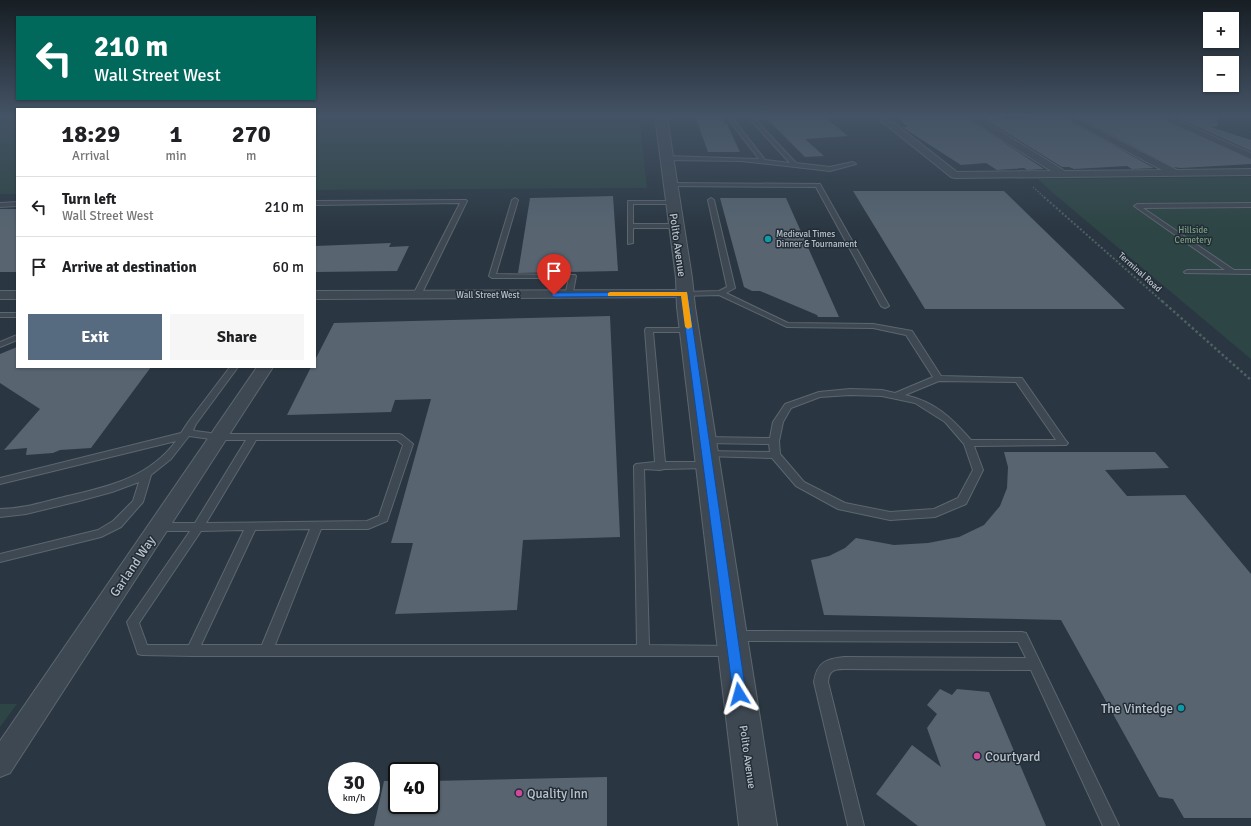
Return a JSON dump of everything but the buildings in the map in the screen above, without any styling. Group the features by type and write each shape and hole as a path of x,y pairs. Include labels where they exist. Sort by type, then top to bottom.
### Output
{"street":[{"name":"Polito Avenue","path":"666,155 758,826"},
{"path":"929,155 955,175 1251,172"},
{"path":"1031,155 1063,174"},
{"path":"1141,155 1177,173"},
{"path":"0,294 16,295"},
{"name":"Wall Street West","path":"316,295 417,296 684,294"},
{"name":"Garland Way","path":"0,764 264,368"}],"lane":[{"path":"757,155 763,162"},
{"path":"785,155 795,165"},
{"path":"666,158 741,159 830,169 853,164"},
{"path":"670,185 818,185 885,306"},
{"path":"515,200 492,276 572,276 570,295"},
{"path":"711,200 731,288 720,294"},
{"path":"316,203 464,201 417,296"},
{"path":"630,243 630,202 672,202"},
{"path":"0,204 16,204"},
{"path":"1232,272 1138,206 1251,205"},
{"path":"630,226 676,226"},
{"path":"1187,272 1251,272"},
{"path":"684,294 720,294 787,324 873,326 909,333 938,378"},
{"path":"2,316 16,315"},
{"path":"660,466 649,330 689,330"},
{"path":"0,345 16,337"},
{"path":"0,513 11,514 65,500 119,485 146,474 162,464 186,434 192,423 233,368"},
{"path":"896,396 938,378 1019,380 1063,444 968,443"},
{"path":"850,392 882,393 896,396 918,401 948,420 968,443 978,470 962,501 935,513 890,516 842,506 800,484 775,455 774,441 778,422 788,406 819,395 850,392"},
{"path":"0,481 186,434 218,437 399,437 408,444 383,518 368,525 158,527"},
{"path":"254,437 198,527 133,622 142,650 643,651 732,643 1022,637 1111,826"},
{"path":"643,651 639,466 660,466 706,453 774,441"},
{"path":"706,453 775,455"},
{"path":"0,558 101,533 117,524 138,502 146,474"},
{"path":"192,651 252,525"},
{"path":"266,651 317,525"},
{"path":"856,826 821,682 825,668 831,664 844,663 1034,664"}],"path":[{"name":"Terminal Road","path":"1019,174 1251,380"}],"green space":[{"path":"0,155 16,155 16,194 0,194"},
{"path":"316,155 643,155 647,188 316,190"},
{"name":"Hillside Cemetery","path":"1251,177 1251,359 1038,179"},
{"path":"0,704 17,704 0,727"}],"slow traffic":[{"path":"610,294 684,294 688,327"}],"place":[{"name":"Medieval Times Dinner & Tournament","path":"768,239"},
{"name":"The Vintedge","path":"1181,708"},
{"name":"Courtyard","path":"977,756"},
{"name":"Quality Inn","path":"519,793"}],"route":[{"path":"554,295 684,294 739,694"}]}
